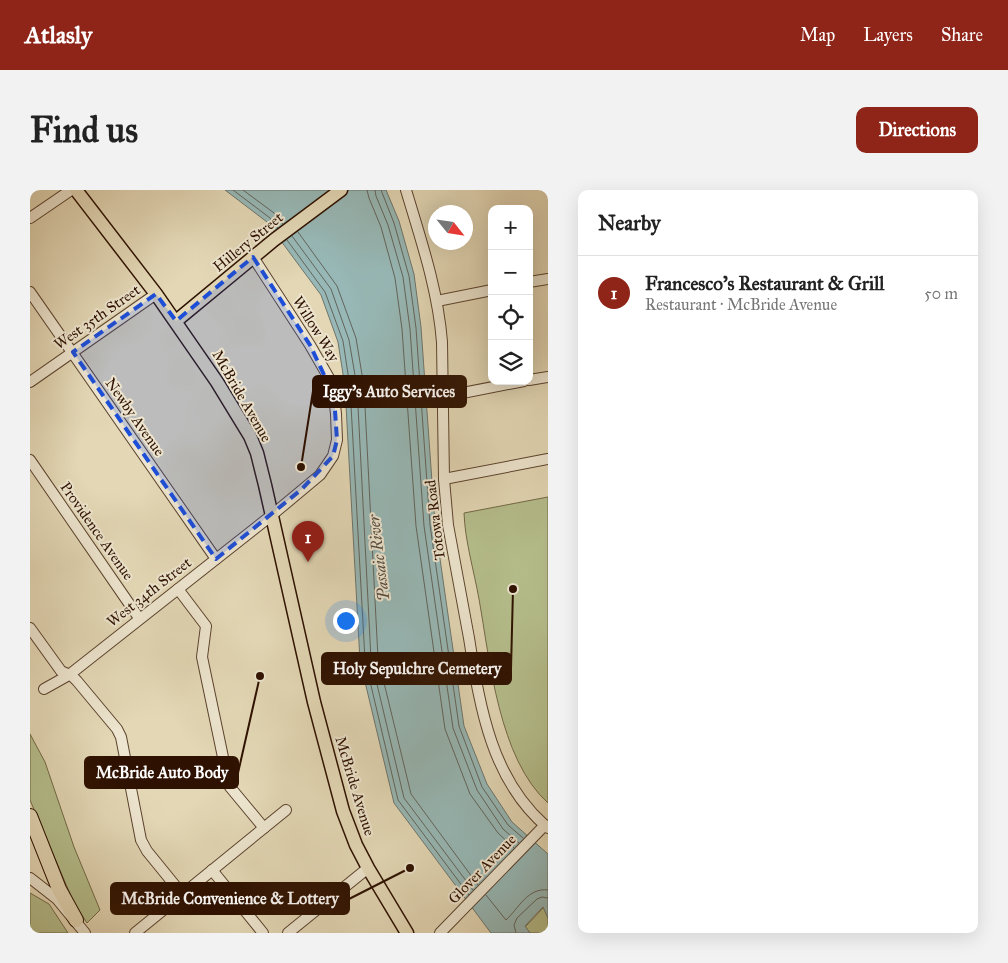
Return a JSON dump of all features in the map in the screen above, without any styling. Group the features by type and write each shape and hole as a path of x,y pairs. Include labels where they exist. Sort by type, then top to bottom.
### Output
{"highway":[{"path":"30,816 59,889 76,920"}],"main road":[{"name":"McBride Avenue","path":"76,190 176,321 250,436 257,453 314,702 348,828 368,868 407,933"},
{"name":"Hillery Street","path":"176,321 274,240 341,190"}],"street":[{"path":"30,218 71,190"},
{"name":"Totowa Road","path":"406,190 437,301 442,342 444,479 448,525 486,725 496,758 505,775 544,829"},
{"name":"Willow Way","path":"253,257 329,378 336,414 336,448 328,465 320,475 272,515"},
{"path":"533,281 548,279"},
{"path":"437,301 488,291"},
{"name":"Newby Avenue","path":"30,292 216,559"},
{"name":"West 35th Street","path":"30,382 156,294"},
{"path":"533,379 548,377"},
{"path":"442,397 504,385"},
{"path":"444,479 548,459"},
{"name":"Providence Avenue","path":"30,460 139,618"},
{"name":"West 34th Street","path":"44,689 69,675 272,515"},
{"path":"178,589 206,626 202,657 230,787 264,828"},
{"path":"30,628 61,671 77,681 121,737 141,840 147,851 182,894"},
{"path":"135,933 286,810"},
{"name":"Glover Avenue","path":"440,933 544,829"},
{"path":"288,933 368,868"},
{"path":"212,870 263,933"},
{"path":"30,878 48,891 76,920 85,933"}],"highlighted area":[{"path":"253,257 310,345 334,396 337,440 333,456 302,489 216,559 73,352 156,294 176,321"}],"green space":[{"path":"548,497 548,803 531,784 518,761 499,708 468,545 464,513"},
{"path":"30,734 45,762 74,847 100,910 87,923 74,903 30,800"},
{"path":"30,893 49,904 68,933 30,933"},
{"path":"544,907 548,918 548,933 530,933 525,927"}],"water":[{"name":"Passaic River","path":"225,190 386,190 399,221 414,274 421,327 435,524 464,726 487,784 512,822 548,854 548,918 543,907 525,926 530,933 491,933 394,803 360,661 345,387 338,342 321,295 267,222"}],"place":[{"name":"Iggy's Auto Services","path":"301,467"},
{"name":"Francesco's Restaurant & Grill","path":"308,562"},
{"name":"Holy Sepulchre Cemetery","path":"513,589"},
{"name":"McBride Auto Body","path":"260,676"},
{"name":"McBride Convenience & Lottery","path":"410,868"}]}
